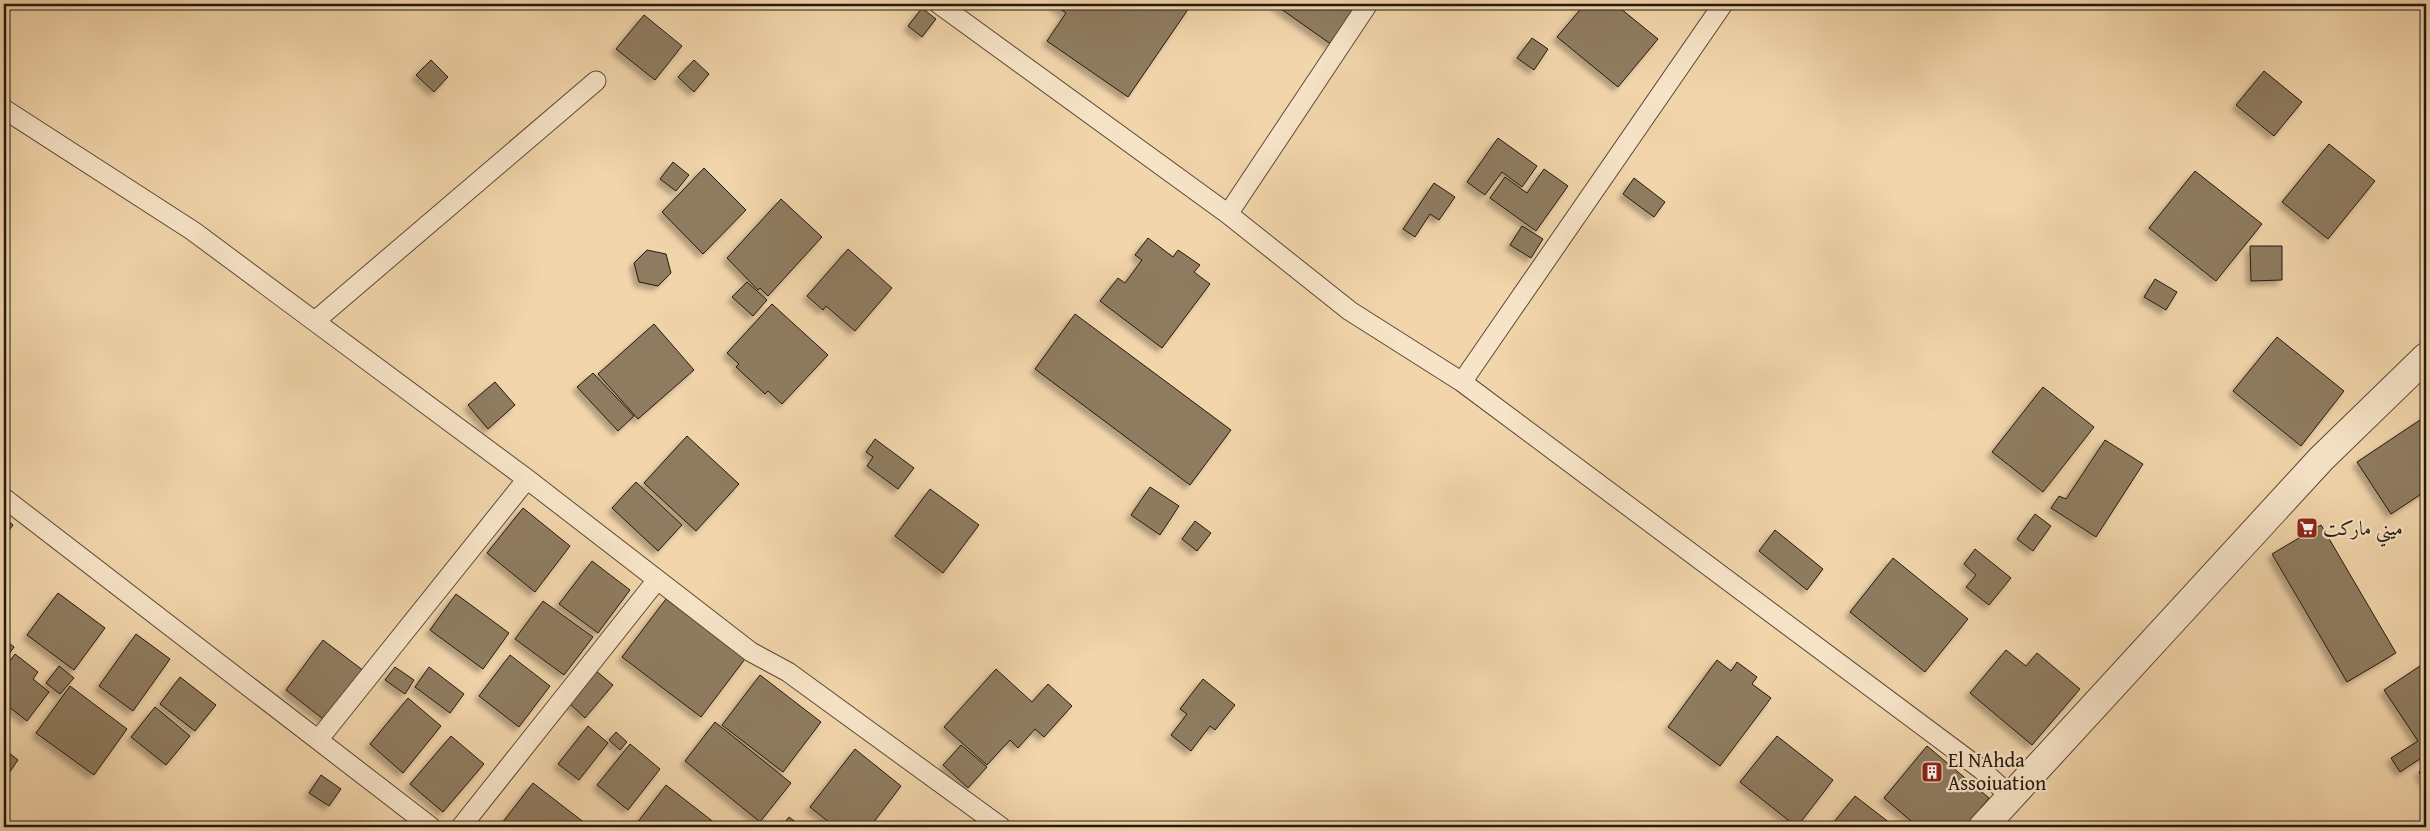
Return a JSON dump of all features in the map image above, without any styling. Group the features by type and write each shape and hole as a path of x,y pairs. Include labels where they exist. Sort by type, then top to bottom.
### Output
{"street":[{"path":"1983,827 2321,459 2426,357"}],"lane":[{"path":"939,4 1228,214 1350,311 1462,382 1982,770 2010,796"},
{"path":"1228,214 1368,4"},
{"path":"1462,382 1723,4"},
{"path":"315,321 596,81"},
{"path":"4,109 193,231 527,479 751,652 788,672 1001,827"},
{"path":"318,740 527,479"},
{"path":"4,498 318,740 425,826"},
{"path":"461,827 657,580"}],"building":[{"path":"1053,4 1191,5 1128,97 1047,41 1066,13"},
{"path":"1274,4 1361,4 1332,45"},
{"path":"1585,4 1615,4 1658,39 1618,87 1557,37"},
{"path":"922,8 936,19 922,37 908,26"},
{"path":"644,15 682,46 655,80 616,49"},
{"path":"1532,38 1548,49 1534,70 1517,58"},
{"path":"431,60 448,77 434,92 416,75"},
{"path":"694,60 709,74 694,92 678,77"},
{"path":"2264,71 2302,102 2274,136 2236,105"},
{"path":"1498,138 1537,166 1522,187 1502,172 1485,195 1467,182"},
{"path":"2329,144 2375,181 2328,239 2282,202"},
{"path":"673,162 689,175 676,191 660,179"},
{"path":"704,168 746,210 703,254 662,212"},
{"path":"1544,169 1568,186 1536,231 1490,198 1505,177 1527,193"},
{"path":"2195,171 2262,224 2216,281 2149,228"},
{"path":"1634,178 1665,202 1654,217 1623,194"},
{"path":"1434,183 1455,197 1439,220 1430,214 1415,237 1403,229"},
{"path":"781,199 822,237 768,296 760,288 758,290 727,258"},
{"path":"1522,226 1543,239 1531,258 1510,245"},
{"path":"1148,238 1173,257 1178,250 1200,265 1194,272 1210,284 1162,348 1100,301 1118,278 1125,283 1142,260 1135,255"},
{"path":"2250,246 2282,246 2282,280 2251,281"},
{"path":"848,249 892,288 855,331 826,306 823,310 807,296"},
{"path":"647,250 666,254 671,273 658,286 639,282 634,263"},
{"path":"2155,279 2177,292 2166,310 2144,297"},
{"path":"747,282 767,300 753,316 732,297"},
{"path":"772,304 828,355 782,404 768,391 765,394 736,367 739,364 727,353"},
{"path":"1075,314 1231,430 1190,485 1035,369"},
{"path":"654,324 694,370 638,419 598,374"},
{"path":"2277,337 2344,391 2301,446 2233,391"},
{"path":"593,373 634,416 618,431 577,387"},
{"path":"495,382 515,405 488,429 468,405"},
{"path":"2043,387 2094,427 2043,492 1992,452"},
{"path":"2426,416 2426,491 2391,514 2357,462"},
{"path":"687,436 739,484 696,531 644,483"},
{"path":"875,439 914,468 898,489 867,466 873,457 866,452"},
{"path":"2105,440 2143,464 2096,537 2051,508 2059,496 2066,499"},
{"path":"636,482 682,525 658,551 612,508"},
{"path":"1150,487 1179,506 1160,535 1131,515"},
{"path":"930,489 979,525 943,573 895,536"},
{"path":"523,508 570,546 535,592 487,553"},
{"path":"2035,514 2051,526 2033,551 2017,539"},
{"path":"4,518 13,525 4,537"},
{"path":"1195,521 1211,533 1197,551 1182,539"},
{"path":"2321,525 2396,653 2347,682 2272,554"},
{"path":"1775,530 1823,569 1807,590 1759,551"},
{"path":"1975,549 2011,578 1989,605 1966,587 1976,575 1964,564"},
{"path":"1893,558 1968,619 1925,672 1850,612"},
{"path":"592,561 630,590 598,633 559,604"},
{"path":"58,593 105,628 74,670 27,635"},
{"path":"456,594 509,633 483,669 430,630"},
{"path":"666,599 745,659 701,717 622,657"},
{"path":"543,601 593,637 564,675 515,639"},
{"path":"136,634 170,659 133,711 99,686"},
{"path":"4,639 14,647 4,661"},
{"path":"323,640 364,671 327,722 286,690"},
{"path":"2006,650 2026,666 2037,653 2080,689 2032,745 1970,693"},
{"path":"15,654 38,672 33,679 49,692 27,721 4,703 4,669"},
{"path":"510,655 550,686 519,727 479,696"},
{"path":"1717,660 1731,671 1737,662 1757,677 1752,684 1771,698 1720,766 1668,727"},
{"path":"2426,662 2426,755 2400,772 2391,758 2418,741 2384,690"},
{"path":"59,666 74,678 60,694 46,683"},
{"path":"395,667 414,680 405,694 385,680"},
{"path":"429,667 464,694 450,713 415,687"},
{"path":"996,669 1032,702 1048,684 1072,706 1044,737 1035,729 1018,748 1010,740 987,765 944,727"},
{"path":"595,670 613,685 585,718 568,702"},
{"path":"760,675 821,722 783,772 722,725"},
{"path":"180,677 216,705 195,731 160,704"},
{"path":"1203,679 1235,705 1215,730 1210,726 1191,751 1171,735 1187,714 1180,709"},
{"path":"70,686 127,729 94,775 36,733"},
{"path":"408,698 441,726 403,773 370,744"},
{"path":"155,707 190,736 166,765 131,737"},
{"path":"715,722 791,783 760,822 685,761"},
{"path":"588,726 608,743 579,780 558,764"},
{"path":"616,732 627,742 620,750 609,740"},
{"path":"451,736 484,764 443,812 410,784"},
{"path":"1777,736 1833,780 1797,827 1740,782"},
{"path":"630,744 660,769 628,810 597,785"},
{"path":"961,745 987,767 968,788 943,765"},
{"name":"El NAhda Assoiuation","path":"1927,746 1989,798 1965,827 1918,827 1884,798"},
{"path":"4,749 18,760 4,780"},
{"path":"855,749 901,786 870,827 835,827 810,807"},
{"path":"2426,767 2426,784 2419,772"},
{"path":"321,775 341,789 329,806 309,793"},
{"path":"533,783 590,827 499,827"},
{"path":"666,785 720,827 634,827"},
{"path":"1855,796 1895,827 1830,827"},
{"path":"789,817 802,827 781,827"}],"place":[{"name":"ميني ماركت","path":"2307,528"},
{"name":"El NAhda Assoiuation","path":"1932,772"}]}
